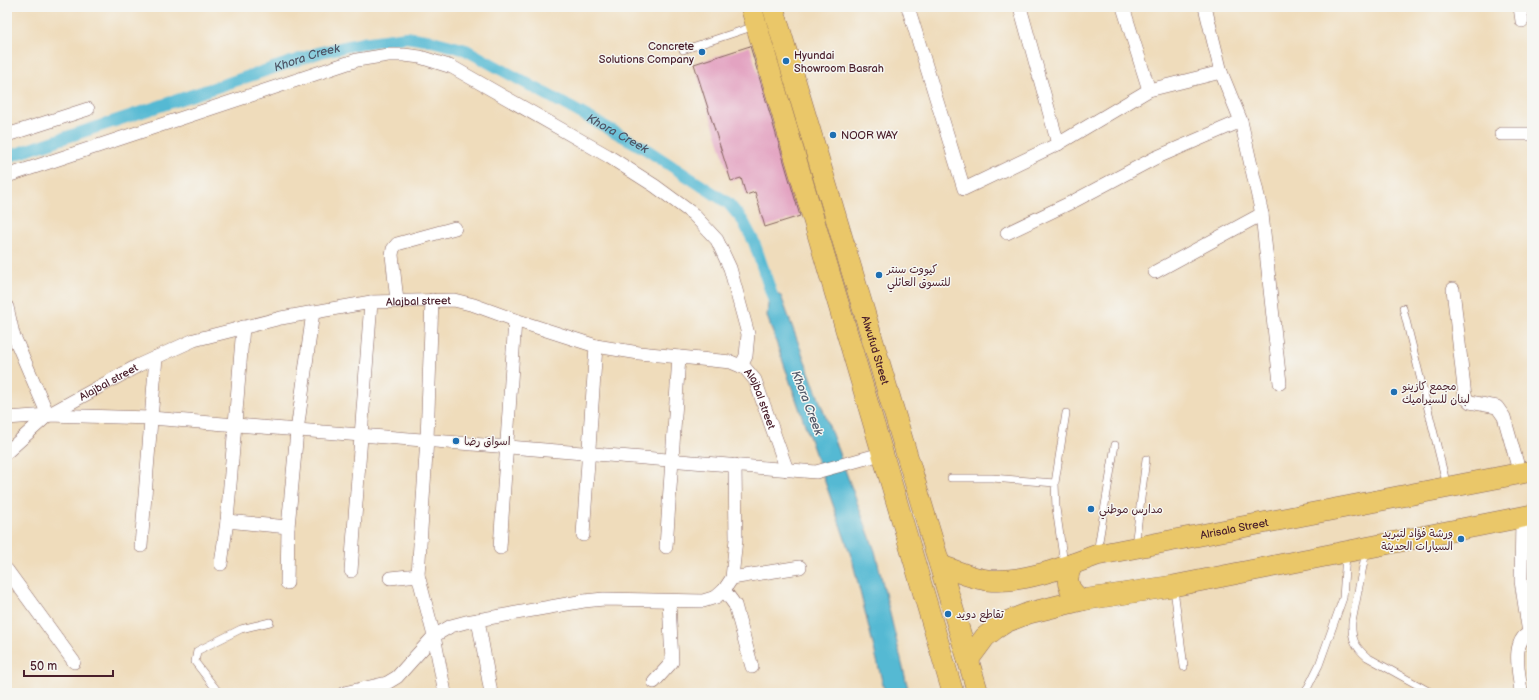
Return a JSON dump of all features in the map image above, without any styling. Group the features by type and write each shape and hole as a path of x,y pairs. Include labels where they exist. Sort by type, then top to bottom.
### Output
{"main road":[{"name":"Alwufud Street","path":"773,7 978,693"},
{"name":"Alwufud Street","path":"754,16 881,454 953,693"},
{"name":"Alrisala Street","path":"940,565 975,578 1000,580 1025,577 1069,565 1097,555 1526,472"},
{"path":"968,660 985,637 1006,622 1029,612 1082,600 1173,586 1527,516"},
{"path":"1069,565 1069,588 1074,596 1082,600"}],"street":[{"path":"908,7 964,189 1058,144 1148,90 1221,72"},
{"path":"1020,7 1058,144"},
{"path":"1123,7 1148,90"},
{"path":"1205,7 1221,72 1241,121 1262,214 1280,383"},
{"path":"1520,7 1522,20"},
{"path":"7,176 357,60 388,55 404,55 436,61 466,74 608,156 655,186 704,224 717,240 726,258 746,324 748,345 741,366"},
{"path":"7,135 88,109"},
{"path":"1007,233 1074,201 1155,158 1241,121"},
{"path":"1501,134 1532,134"},
{"path":"1155,272 1262,214"},
{"path":"397,301 392,255 393,249 397,244 455,228"},
{"path":"1453,289 1465,397 1470,402 1498,408 1504,417 1526,472"},
{"path":"432,300 427,439 418,575 434,636 445,693"},
{"name":"Alajbal street","path":"7,452 48,415 156,357 194,340 243,327 313,312 371,302 454,300 474,305 596,346 680,357 723,360 741,366 751,373 759,387 787,470"},
{"path":"351,571 371,302"},
{"path":"7,307 13,334 48,415"},
{"path":"287,583 288,527 296,431 313,312"},
{"path":"500,548 515,320"},
{"path":"221,564 227,520 236,425 243,327"},
{"path":"583,535 596,346"},
{"path":"142,546 150,418 156,357"},
{"path":"666,547 680,357"},
{"path":"7,418 48,415 150,418 361,436 427,439 506,447 672,459 816,472 881,454"},
{"path":"344,693 387,683 397,677 434,636 451,626 584,601 604,599 703,601 716,597 724,590 732,578 736,539 734,465"},
{"path":"1521,693 1518,649 1521,639 1530,632 1521,581 1527,516"},
{"path":"227,520 288,527"},
{"path":"732,578 800,567"},
{"path":"7,570 74,662"},
{"path":"390,578 418,575"},
{"path":"724,590 735,605 752,667"},
{"path":"654,682 672,662 669,601"},
{"path":"478,620 491,693"}],"lane":[{"path":"683,50 754,16"},
{"path":"1404,308 1447,488"},
{"path":"1066,413 1055,483 1056,508 1069,565"},
{"path":"1097,555 1114,445"},
{"path":"1135,548 1146,459"},
{"path":"950,478 992,478 1055,483"},
{"path":"1367,547 1352,622 1351,632 1354,642 1359,651 1367,657 1432,693"},
{"path":"1305,693 1319,665 1343,598 1346,552"},
{"path":"1173,586 1184,666"},
{"path":"219,693 195,662 197,651 241,629 270,622"}],"water":[{"name":"Khora Creek","path":"772,292 781,296 875,551 909,693 885,693 852,559 767,316 768,303"}],"building":[{"path":"750,46 800,216 765,227 755,192 746,195 741,178 731,181 694,64"}],"waterway":[{"name":"Khora Creek","path":"7,157 321,52 362,43 406,37 432,41 466,50 644,148 728,203 743,221 754,242 776,307"}],"place":[{"name":"Concrete Solutions Company","path":"702,52"},
{"name":"Hyundai Showroom Basrah","path":"786,61"},
{"name":"NOOR WAY","path":"833,135"},
{"name":"كيووت سنتر للتسوق العائلي","path":"879,275"},
{"name":"مجمع كازينو لبنان للسيراميك","path":"1394,392"},
{"name":"اسواق رضا","path":"456,441"},
{"name":"مدارس موطني","path":"1091,509"},
{"name":"ورشة فؤاد لتبريد السيارات الحديثة","path":"1461,539"},
{"name":"تقاطع دويد","path":"948,614"}]}
